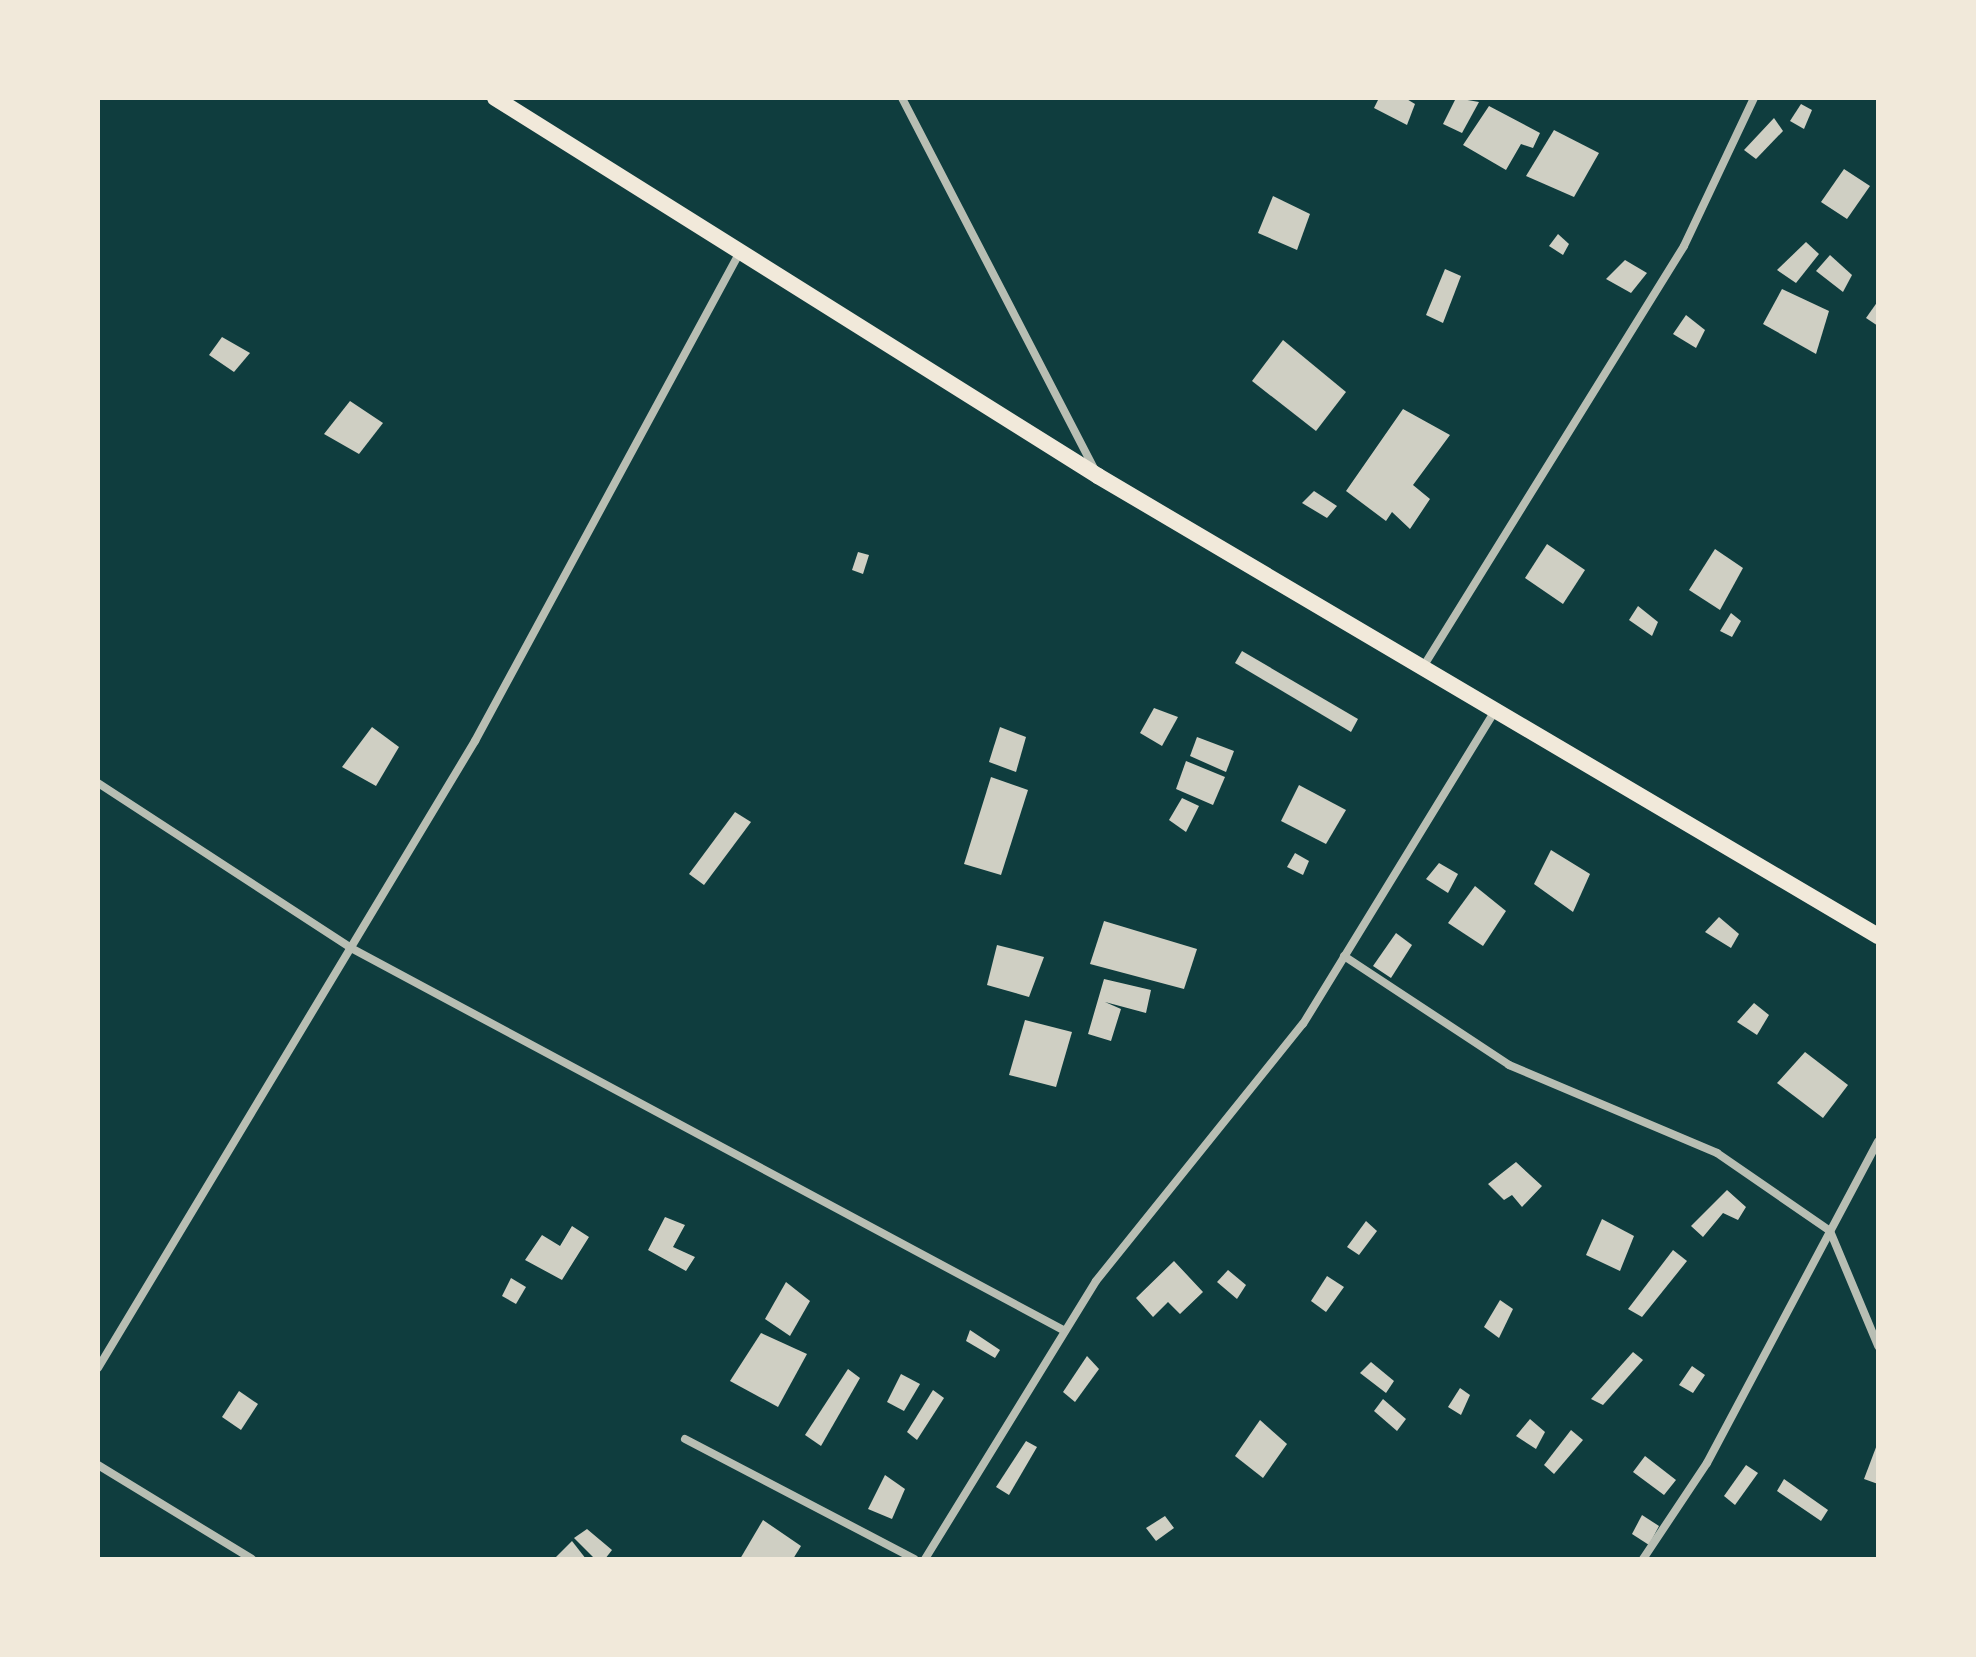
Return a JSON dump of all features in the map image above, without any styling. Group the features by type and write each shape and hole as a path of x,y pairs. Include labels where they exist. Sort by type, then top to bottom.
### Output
{"main road":[{"path":"495,98 1098,476 1878,936"}],"street":[{"path":"902,98 1098,476"},
{"path":"1423,668 1684,246 1754,98"},
{"path":"98,1368 475,741 740,252"},
{"path":"925,1559 1096,1281 1303,1024 1495,711"},
{"path":"98,783 351,948 1065,1331"},
{"path":"1344,956 1509,1065 1717,1153 1830,1231 1878,1346"},
{"path":"1643,1559 1707,1463 1878,1142"},
{"path":"685,1439 915,1559"},
{"path":"98,1465 252,1559"}],"building":[{"path":"1379,98 1405,98 1415,104 1407,125 1374,108"},
{"path":"1456,98 1479,102 1462,133 1443,124"},
{"path":"1801,104 1812,110 1804,129 1790,121"},
{"path":"1489,106 1540,133 1533,148 1521,144 1506,170 1463,145"},
{"path":"1774,118 1783,131 1756,159 1744,150"},
{"path":"1554,130 1599,153 1574,197 1526,176"},
{"path":"1844,169 1870,186 1847,219 1821,202"},
{"path":"1273,196 1310,214 1297,250 1258,233"},
{"path":"1558,234 1569,244 1563,255 1549,246"},
{"path":"1806,242 1819,254 1796,283 1777,270"},
{"path":"1830,255 1852,275 1843,292 1816,271"},
{"path":"1625,260 1647,273 1631,293 1606,279"},
{"path":"1445,269 1461,276 1443,323 1426,315"},
{"path":"1782,289 1829,311 1816,354 1763,324"},
{"path":"1878,301 1878,326 1866,318"},
{"path":"1686,315 1705,330 1696,348 1673,334"},
{"path":"222,337 250,353 234,372 209,355"},
{"path":"1283,340 1346,392 1316,431 1252,381"},
{"path":"350,401 383,423 359,454 324,434"},
{"path":"1403,409 1450,435 1413,485 1430,499 1410,529 1392,512 1386,521 1346,491"},
{"path":"1314,491 1337,506 1327,518 1302,503"},
{"path":"1547,544 1585,570 1563,604 1525,578"},
{"path":"1715,549 1743,568 1720,610 1689,590"},
{"path":"858,552 869,555 863,574 852,570"},
{"path":"1638,606 1658,622 1652,636 1629,620"},
{"path":"1731,613 1741,621 1732,637 1720,631"},
{"path":"1242,651 1358,719 1351,732 1235,663"},
{"path":"1154,708 1178,717 1162,746 1140,733"},
{"path":"372,727 399,747 376,786 342,767"},
{"path":"1000,727 1026,737 1016,772 989,762"},
{"path":"1197,737 1234,751 1226,772 1190,756"},
{"path":"1186,761 1225,777 1213,805 1176,789"},
{"path":"991,777 1028,790 1001,875 964,864"},
{"path":"1299,785 1346,810 1326,844 1281,821"},
{"path":"1182,798 1199,806 1186,832 1169,820"},
{"path":"735,812 751,822 704,885 689,874"},
{"path":"1551,850 1590,874 1573,912 1534,884"},
{"path":"1295,853 1309,861 1303,875 1287,867"},
{"path":"1439,863 1458,874 1448,893 1426,879"},
{"path":"1475,886 1506,911 1483,946 1448,923"},
{"path":"1719,917 1739,934 1731,948 1705,932"},
{"path":"1104,921 1197,949 1184,989 1090,964"},
{"path":"1396,933 1412,945 1391,978 1373,966"},
{"path":"997,945 1044,957 1029,997 987,985"},
{"path":"1104,979 1151,990 1146,1013 1105,1002 1121,1009 1111,1041 1088,1034"},
{"path":"1754,1003 1769,1015 1757,1035 1737,1022"},
{"path":"1025,1020 1072,1032 1056,1087 1009,1075"},
{"path":"1805,1052 1848,1085 1823,1118 1777,1083"},
{"path":"1516,1162 1542,1186 1522,1207 1512,1195 1504,1200 1488,1184"},
{"path":"1727,1190 1746,1207 1738,1220 1723,1213 1703,1237 1691,1226"},
{"path":"665,1217 685,1225 673,1247 695,1257 686,1271 648,1250"},
{"path":"1602,1219 1634,1236 1620,1271 1586,1255"},
{"path":"1366,1221 1377,1231 1359,1255 1347,1247"},
{"path":"572,1226 589,1237 562,1280 525,1260 542,1235 560,1246"},
{"path":"1673,1250 1687,1261 1642,1317 1628,1309"},
{"path":"1174,1261 1203,1292 1180,1314 1168,1302 1153,1317 1136,1298"},
{"path":"1228,1270 1246,1285 1237,1299 1217,1282"},
{"path":"1327,1276 1344,1287 1326,1312 1311,1301"},
{"path":"511,1278 526,1287 516,1304 502,1296"},
{"path":"786,1282 810,1301 790,1336 765,1319"},
{"path":"1500,1300 1513,1309 1499,1338 1484,1327"},
{"path":"970,1330 1000,1350 995,1358 966,1341"},
{"path":"761,1333 807,1354 778,1407 730,1381"},
{"path":"1633,1352 1643,1360 1603,1405 1591,1399"},
{"path":"1087,1356 1099,1369 1075,1402 1063,1392"},
{"path":"1371,1362 1394,1381 1386,1393 1360,1373"},
{"path":"1692,1366 1705,1375 1693,1393 1679,1385"},
{"path":"848,1369 860,1378 821,1446 805,1435"},
{"path":"901,1374 920,1384 904,1411 887,1402"},
{"path":"1460,1388 1470,1395 1461,1415 1448,1407"},
{"path":"933,1390 944,1398 917,1440 907,1432"},
{"path":"239,1391 258,1404 241,1430 222,1417"},
{"path":"1383,1399 1406,1419 1397,1431 1374,1411"},
{"path":"1530,1419 1545,1432 1536,1449 1516,1436"},
{"path":"1260,1420 1287,1444 1263,1478 1235,1456"},
{"path":"1571,1430 1583,1440 1554,1474 1544,1465"},
{"path":"1026,1441 1037,1447 1009,1495 996,1487"},
{"path":"1878,1442 1878,1484 1864,1479"},
{"path":"1645,1456 1676,1480 1664,1495 1633,1472"},
{"path":"1746,1465 1758,1473 1735,1505 1724,1496"},
{"path":"885,1475 905,1489 892,1519 868,1509"},
{"path":"1784,1479 1828,1510 1821,1521 1777,1491"},
{"path":"1642,1515 1659,1526 1649,1545 1632,1534"},
{"path":"1165,1516 1174,1528 1156,1541 1146,1528"},
{"path":"763,1520 801,1546 793,1559 740,1559"},
{"path":"587,1529 612,1550 605,1559 595,1559 574,1538"},
{"path":"572,1541 586,1559 554,1559"}]}
